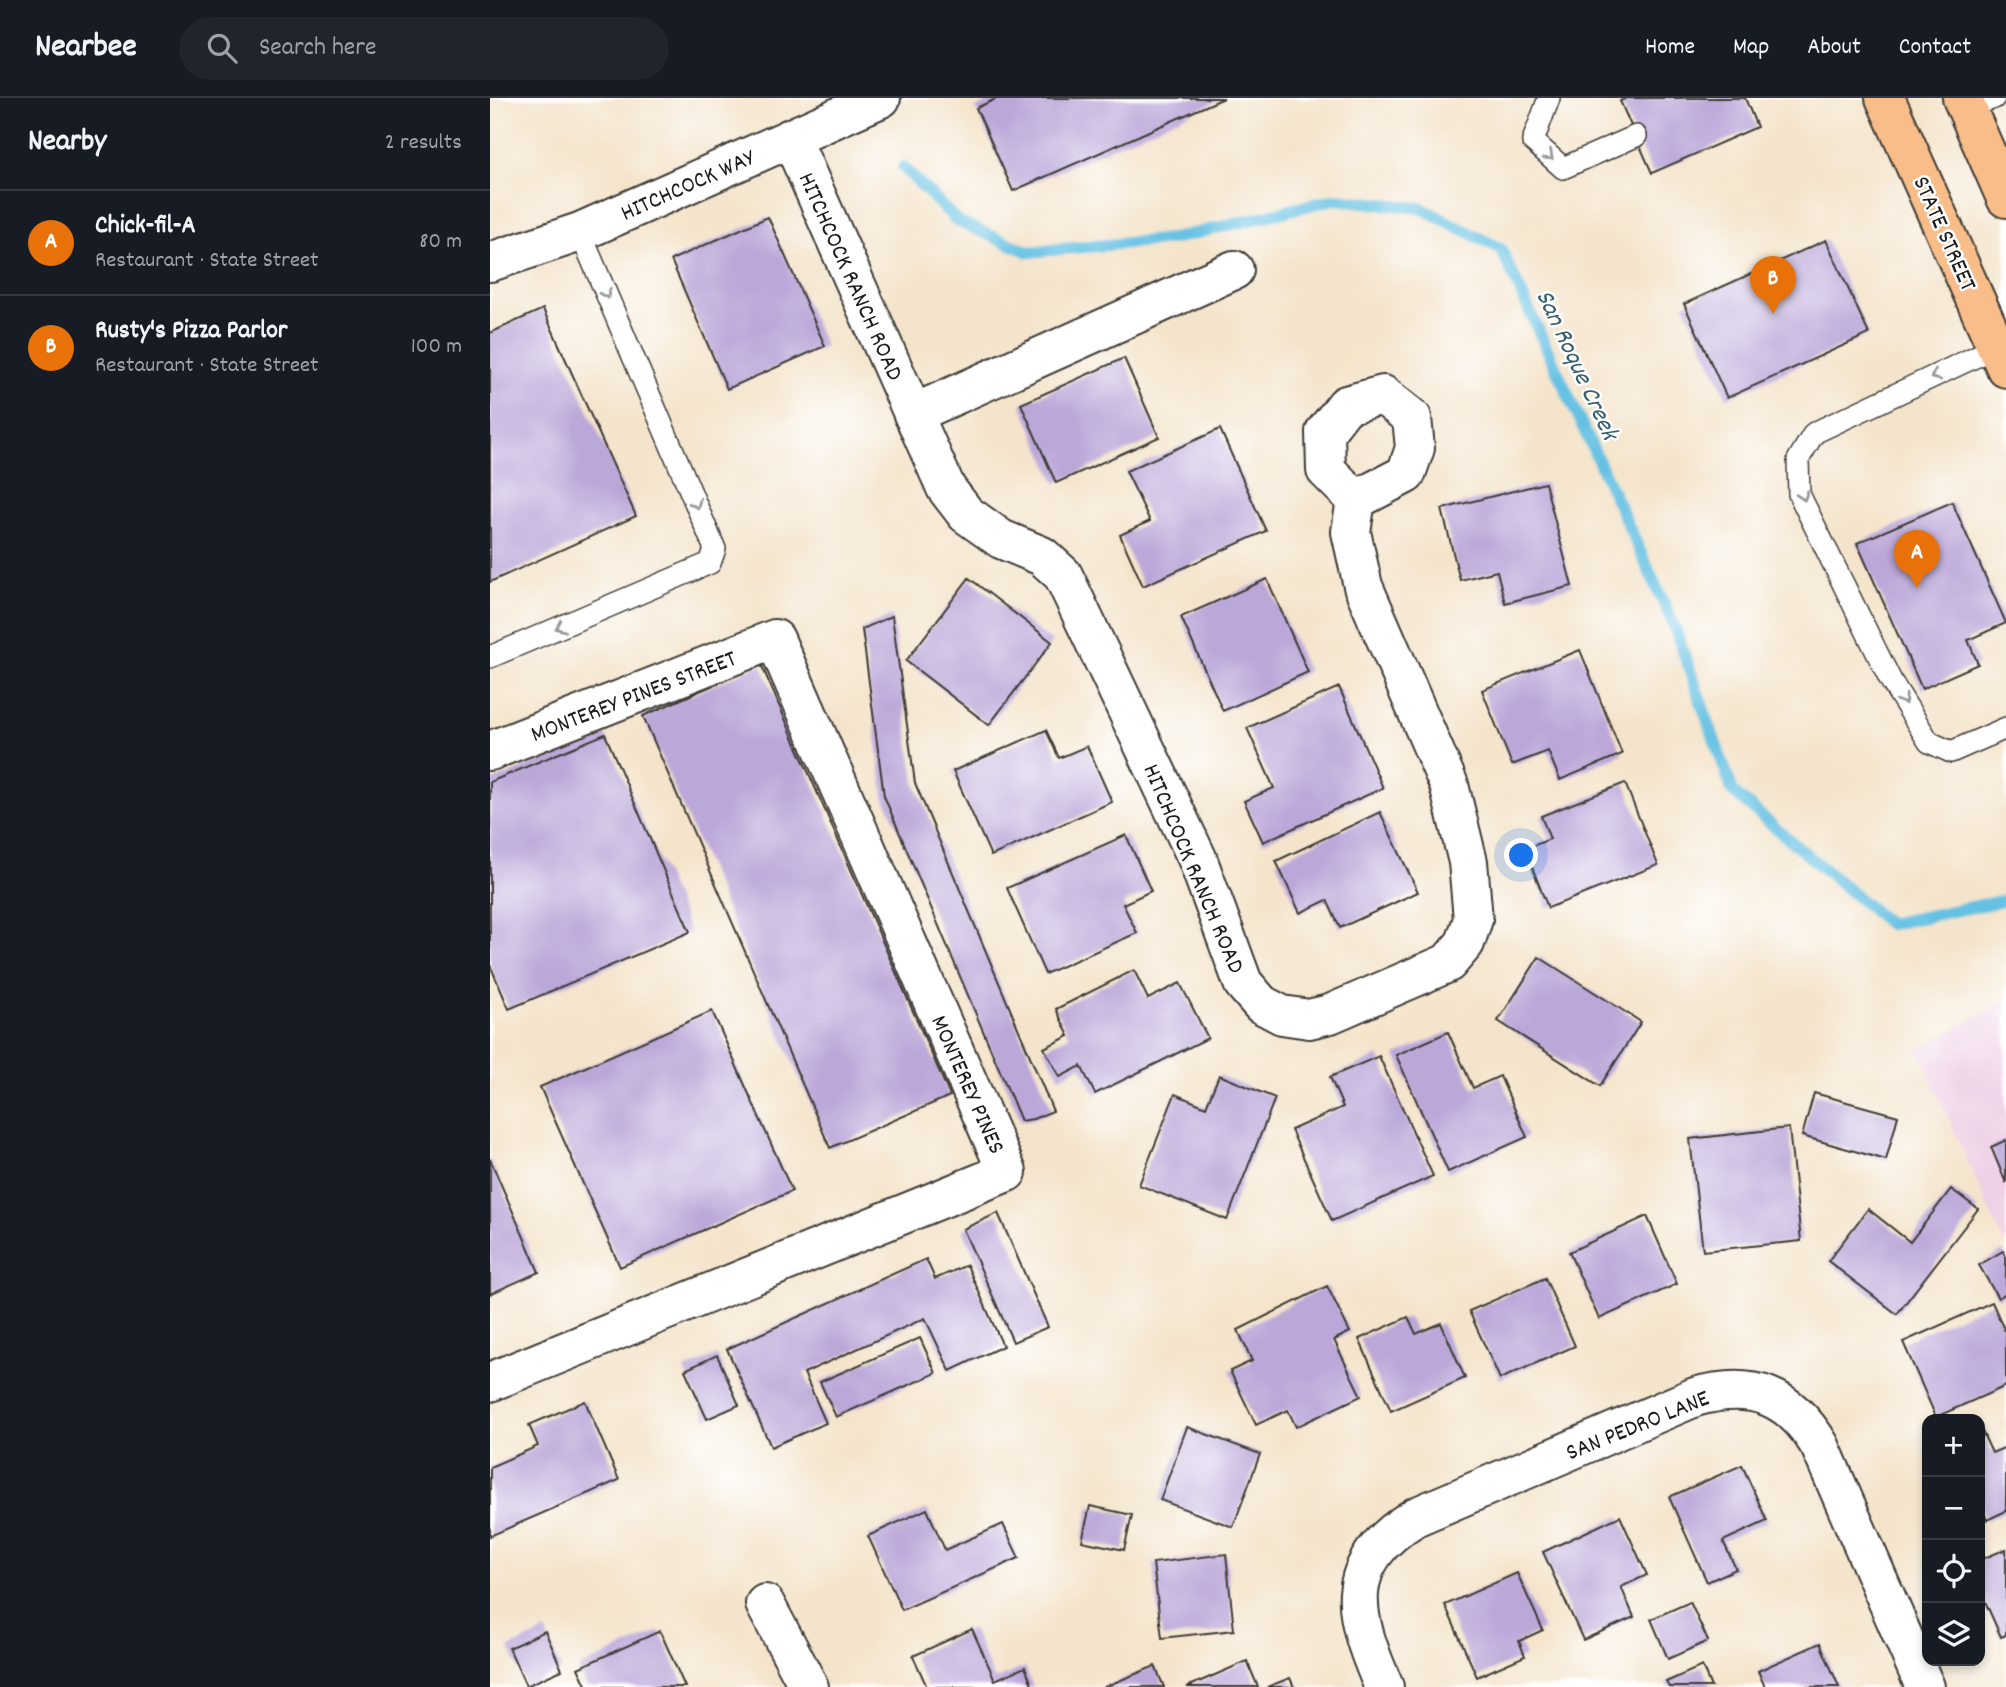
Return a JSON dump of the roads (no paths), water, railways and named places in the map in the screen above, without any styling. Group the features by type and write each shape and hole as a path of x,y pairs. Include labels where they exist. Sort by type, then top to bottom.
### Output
{"main road":[{"name":"STATE STREET","path":"1885,98 2001,357"},
{"path":"1974,101 1997,153 2006,198"}],"street":[{"name":"HITCHCOCK WAY","path":"490,262 580,232 865,105"},
{"name":"HITCHCOCK RANCH ROAD","path":"791,138 946,488 966,514 1001,539 1042,556 1063,575 1197,858 1243,983 1261,1004 1282,1015 1309,1019 1330,1014 1448,963 1465,943 1473,919 1468,862 1449,785 1363,586 1351,532 1356,500"},
{"path":"913,414 1234,270"},
{"name":"MONTEREY PINES STREET","path":"490,751 775,639"},
{"name":"MONTEREY PINES","path":"490,1382 1007,1172 775,639"},
{"name":"SAN PEDRO LANE","path":"1384,1687 1358,1620 1358,1595 1364,1571 1376,1548 1393,1530 1415,1517 1695,1397 1718,1391 1744,1390 1768,1396 1789,1408 1807,1425 1820,1447 1925,1687"},
{"path":"765,1604 809,1687"}],"lane":[{"path":"1549,98 1533,141 1563,168 1636,136"},
{"path":"490,657 710,563 715,549 580,232"},
{"path":"2001,357 1814,433 1798,460 1800,494 1891,681 1929,742 1951,752 2006,728"}],"waterway":[{"name":"San Roque Creek","path":"903,167 957,221 1029,252 1172,239 1335,199 1421,208 1501,249 1673,623 1733,792 1889,924 2006,900"}],"place":[{"name":"Rusty's Pizza Parlor","path":"1773,314"},
{"name":"Chick-fil-A","path":"1917,588"}]}
